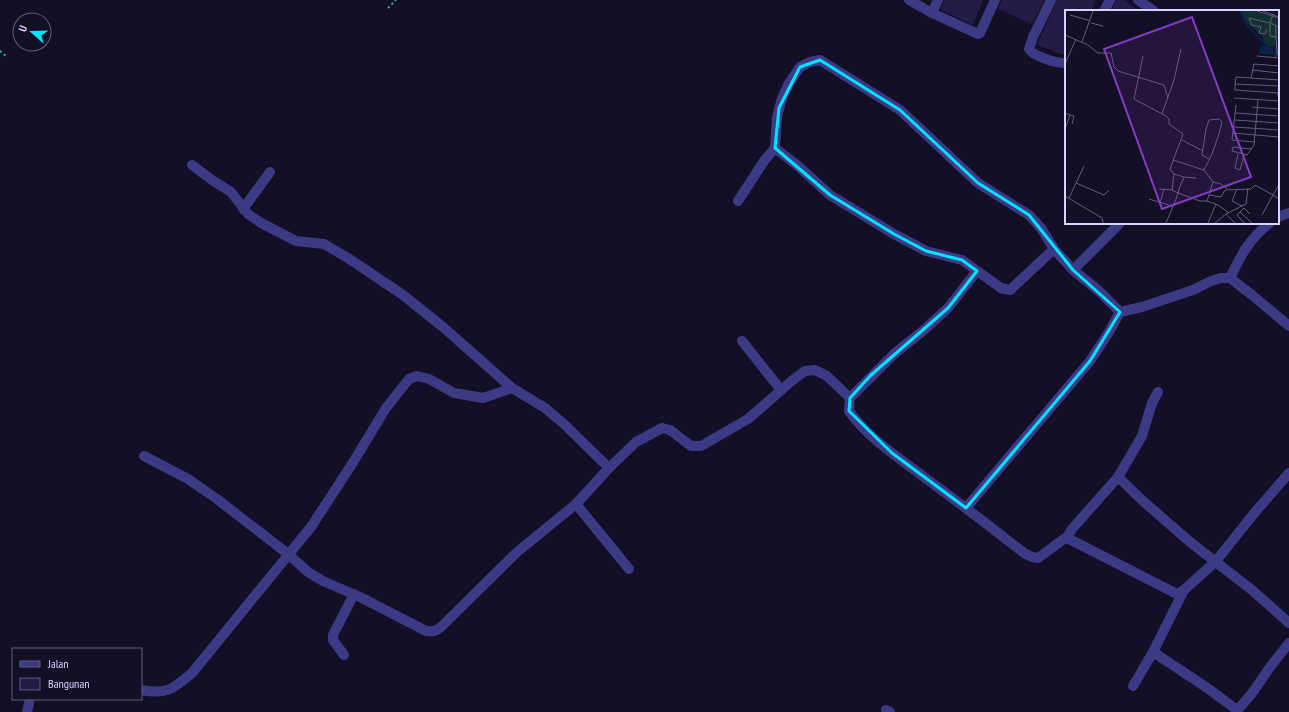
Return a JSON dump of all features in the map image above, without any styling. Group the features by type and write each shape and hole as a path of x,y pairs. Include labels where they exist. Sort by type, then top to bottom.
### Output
{"street":[{"path":"909,0 932,14 978,34 980,33 994,0"},
{"path":"932,14 938,0"},
{"path":"1051,0 1029,49 1032,54 1065,63"},
{"path":"1105,10 1110,0"},
{"path":"1138,0 1153,10"},
{"path":"738,201 764,161 775,148 777,117 785,91 800,67 810,62 820,60 900,110 978,183 1029,215 1042,228 1054,249 1073,270 1099,291 1120,312"},
{"path":"775,148 798,166 830,195 894,234 926,251 962,260 1001,288 1010,290 1054,249"},
{"path":"192,165 231,192 248,214 296,241 324,244 348,258 403,295 443,327 512,388 545,408 564,424 609,468"},
{"path":"244,209 270,172"},
{"path":"1279,217 1289,212"},
{"path":"1073,270 1119,224"},
{"path":"1230,278 1248,244 1269,224"},
{"path":"977,271 948,308 894,354 850,398 849,411 854,419 864,429 892,453 1024,553 1038,558 1068,536 1072,529 1118,478 1142,436 1152,403 1158,392"},
{"path":"966,508 1090,361 1120,312 1142,307 1193,290 1211,281 1221,278 1230,278 1289,326"},
{"path":"742,341 781,390"},
{"path":"144,456 188,479 217,499 288,554 308,572 323,581 354,594 426,630 436,631 516,553 576,504 609,468 636,442 662,428 670,430 691,446 701,446 748,418 805,371 814,370 827,376 850,398"},
{"path":"142,690 164,692 176,686 192,673 310,527 352,464 386,408 409,379 417,376 429,379 454,393 483,398 512,388"},
{"path":"1068,536 1069,539 1174,594 1177,594 1184,590 1216,561 1289,473"},
{"path":"1118,478 1190,542 1252,590 1289,623"},
{"path":"576,504 629,569"},
{"path":"1133,686 1153,652 1184,590"},
{"path":"344,655 333,640 333,635 354,594"},
{"path":"1153,652 1237,711 1253,692 1289,642"},
{"path":"27,712 30,700"}],"path":[{"path":"388,8 396,0"},
{"path":"0,51 6,56"}],"highlighted area":[{"path":"820,60 900,110 978,183 1029,215 1073,270 1120,312 1090,361 966,508 892,453 849,411 850,398 871,375 948,308 977,271 962,260 926,251 894,234 830,195 775,148 779,108 800,67"}],"building":[{"path":"944,0 983,0 973,25 941,10"},
{"path":"1002,0 1044,0 1032,24 998,9"},
{"path":"1057,0 1096,0 1091,10 1065,10 1065,56 1037,45"},
{"path":"1116,0 1124,0 1139,10 1111,10"}]}
